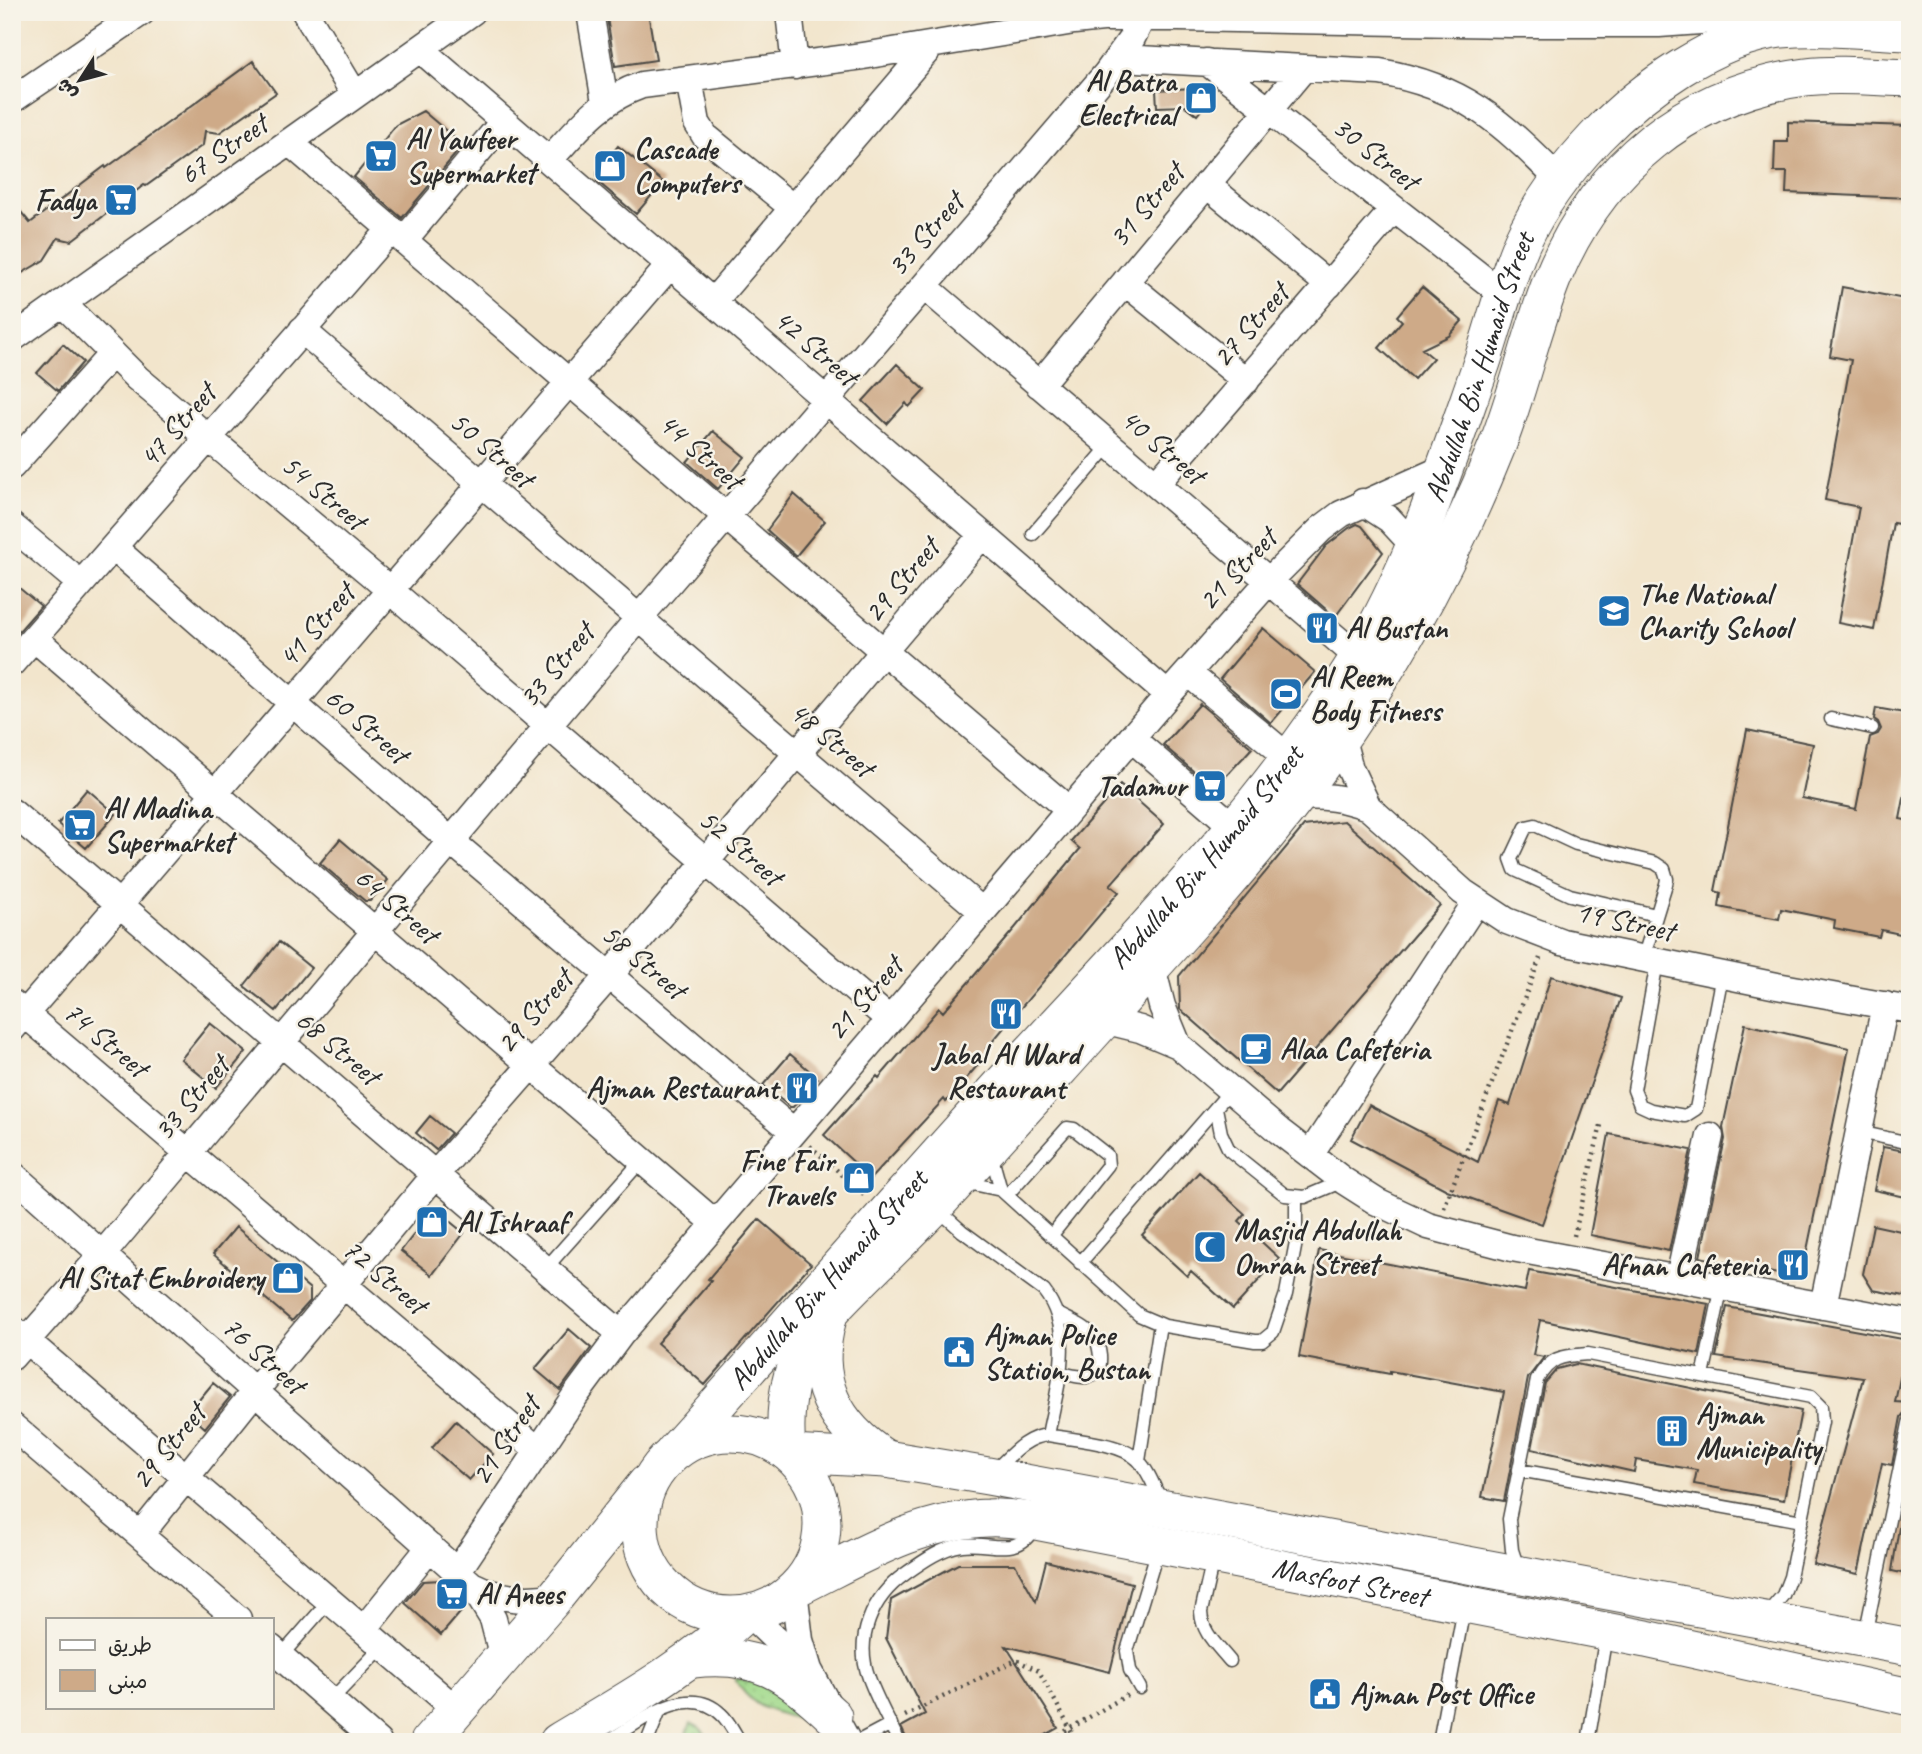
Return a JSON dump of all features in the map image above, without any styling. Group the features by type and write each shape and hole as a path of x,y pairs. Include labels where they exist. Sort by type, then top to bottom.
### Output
{"street":[{"path":"12,100 142,12"},
{"path":"305,12 355,95"},
{"name":"67 Street","path":"12,339 472,12"},
{"path":"590,12 605,102"},
{"path":"789,12 795,66"},
{"path":"549,160 605,102 642,85 931,46 1044,19 1144,15 1512,18 1659,24 1728,19 1752,22 1775,30"},
{"name":"33 Street","path":"17,1342 102,1255 639,618 1120,58 1144,15"},
{"name":"Abdullah Bin Humaid Street","path":"429,1742 556,1596 664,1464 1235,828 1289,758 1358,657 1387,608 1415,547 1450,453 1520,246 1544,201 1592,141 1622,113 1671,76 1715,50 1745,38 1775,30 1816,28 1836,21 1910,32"},
{"path":"713,302 931,46"},
{"name":"42 Street","path":"420,49 1168,695"},
{"path":"1120,58 1380,72 1412,77 1443,89 1492,117 1514,134 1559,180"},
{"name":"30 Street","path":"1207,62 1504,295"},
{"name":"31 Street","path":"1039,385 1304,68"},
{"name":"Abdullah Bin Humaid Street","path":"788,1453 786,1401 801,1353 814,1331 830,1311 946,1194 1152,967 1298,797 1341,736 1418,613 1446,560 1495,451 1560,262 1591,205 1619,171 1660,136 1686,117 1725,98 1766,84 1809,77 1905,75"},
{"path":"689,79 697,123 705,136 793,208"},
{"name":"47 Street","path":"20,651 114,548 302,330 503,122"},
{"name":"44 Street","path":"290,143 1069,810"},
{"path":"1206,184 1329,285"},
{"name":"27 Street","path":"1156,484 1394,209"},
{"name":"41 Street","path":"17,1016 120,904 670,265"},
{"path":"1125,282 1246,381"},
{"name":"40 Street","path":"924,286 1358,657"},
{"name":"54 Street","path":"62,303 112,355 208,439 548,726"},
{"name":"50 Street","path":"302,330 639,618"},
{"path":"12,466 112,355"},
{"path":"1450,453 1459,447 1476,458 1486,457 1495,451"},
{"name":"21 Street","path":"464,1578 538,1450 621,1334 1168,695 1269,580 1331,521 1450,453"},
{"path":"1363,502 1389,519 1415,547"},
{"path":"12,526 81,584"},
{"name":"29 Street","path":"140,1535 255,1391 436,1174 609,976 982,535"},
{"name":"60 Street","path":"114,548 451,841"},
{"name":"48 Street","path":"639,618 982,911"},
{"name":"64 Street","path":"20,651 215,793 715,1223"},
{"path":"1188,673 1289,758"},
{"name":"52 Street","path":"548,726 890,1020"},
{"name":"19 Street","path":"1341,736 1350,769 1368,807"},
{"path":"1131,738 1235,828"},
{"name":"19 Street","path":"1298,797 1346,799 1368,807 1476,902 1507,921 1548,938 1722,975 1898,1008"},
{"name":"68 Street","path":"12,812 621,1334"},
{"name":"58 Street","path":"451,841 793,1132"},
{"path":"1310,1155 1476,902"},
{"path":"1152,967 1162,1006 1178,1045 1224,1099 1385,1207 1436,1228 1511,1248 1910,1322"},
{"path":"1824,1306 1859,1132 1898,1008"},
{"name":"74 Street","path":"17,1016 188,1153"},
{"path":"1103,1020 1140,1029 1178,1045"},
{"path":"1679,1278 1710,1136"},
{"name":"72 Street","path":"188,1153 538,1450"},
{"name":"76 Street","path":"12,1174 464,1578 493,1619 503,1658"},
{"path":"830,1311 823,1335 821,1360 834,1408 848,1429 865,1446 886,1459"},
{"path":"17,1342 186,1477 458,1711"},
{"path":"12,1426 237,1618"},
{"path":"730,1433 760,1438 788,1453 812,1484 822,1519 820,1544 811,1567 796,1588 780,1601 746,1614 717,1615 693,1607 671,1593 654,1573 643,1550 639,1524 642,1499 664,1464 700,1438 730,1433"},
{"name":"Masfoot Street","path":"788,1453 886,1459 988,1476 1865,1639 1909,1643"},
{"name":"Masfoot Street","path":"796,1588 882,1544 934,1526 989,1518 1036,1521 1646,1639 1910,1697"},
{"path":"374,1637 429,1547"},
{"name":"76 Street","path":"464,1578 496,1595 522,1600 556,1596"},
{"path":"796,1588 800,1640 808,1671"},
{"path":"1646,1639 1697,1631 1705,1618 1701,1608"},
{"path":"558,1742 666,1678 746,1614"},
{"path":"746,1614 808,1671 846,1733"},
{"path":"276,1652 378,1742"},
{"path":"693,1659 716,1656 738,1658 782,1673 800,1686 846,1733"}],"lane":[{"path":"1033,534 1110,445"},
{"path":"1831,719 1872,728"},
{"path":"1656,915 1570,895 1515,870 1511,859 1526,827 1535,825 1576,844 1660,865 1664,869 1667,878 1656,915 1634,1090 1640,1105 1651,1110 1685,1116 1696,1109 1722,975"},
{"path":"1224,1099 1221,1133 1229,1150 1285,1195 1313,1195 1344,1181"},
{"path":"1080,1263 1224,1099"},
{"path":"1048,1435 1063,1341 1058,1314 1044,1290 962,1231 946,1194 1004,1193 1068,1128 1074,1129 1107,1156 1108,1166 1051,1237"},
{"path":"1859,1132 1910,1143"},
{"path":"990,1146 992,1162 1004,1193 1130,1309 1160,1324 1255,1341 1268,1337 1273,1332 1292,1268 1296,1242 1296,1197"},
{"path":"545,1269 642,1160"},
{"path":"1703,1376 1722,1286"},
{"path":"1058,1314 1093,1335 1099,1347 1100,1364 1095,1375 1090,1378 1059,1373"},
{"path":"1139,1461 1160,1324"},
{"path":"1520,1575 1512,1550 1509,1519 1537,1380 1555,1360 1563,1356 1588,1354 1811,1397 1821,1406 1822,1422 1790,1577 1783,1595 1763,1620"},
{"path":"1865,1639 1910,1419"},
{"path":"988,1476 1026,1442 1048,1435 1122,1449 1139,1461 1166,1509"},
{"path":"1519,1470 1802,1521"},
{"path":"899,1742 868,1677 864,1657 864,1636 869,1617 879,1599 892,1583 941,1551 965,1545 1009,1547 1026,1538 1036,1521"},
{"path":"1140,1688 1130,1670 1127,1651 1159,1545"},
{"path":"1213,1556 1201,1620 1206,1634 1230,1661"},
{"path":"276,1652 330,1600"},
{"path":"1438,1742 1465,1604"},
{"path":"1588,1742 1607,1632"},
{"path":"331,1699 374,1637"},
{"path":"607,1742 684,1701 697,1701 721,1714 740,1742"},
{"path":"648,1742 659,1712"},
{"path":"846,1733 891,1724"}],"path":[{"path":"1436,1228 1548,938"},
{"path":"1569,1258 1602,1121"},
{"path":"793,1132 887,1214"},
{"path":"891,1724 1016,1660 1039,1671 1077,1742"},
{"path":"1047,1742 1140,1688"}],"green space":[{"path":"734,1678 755,1683 773,1692 789,1704 803,1721 755,1703"},
{"path":"691,1723 700,1728 712,1742 683,1742"}],"building":[{"path":"606,12 648,12 656,60 615,66"},
{"path":"253,61 276,93 219,133 205,131 203,145 144,185 71,241 58,238 44,260 12,279 12,201 30,223"},
{"path":"1194,88 1209,100 1197,115 1185,106 1157,107 1156,90"},
{"path":"423,111 463,145 402,218 354,177 396,125"},
{"path":"1788,122 1910,126 1910,198 1786,193 1787,172 1774,172 1775,142 1788,142"},
{"path":"618,146 663,182 636,214 597,181 597,172"},
{"path":"1422,287 1462,321 1449,336 1422,349 1433,358 1414,379 1379,348 1402,321 1397,316"},
{"path":"1842,287 1910,300 1910,526 1893,523 1874,630 1838,623 1859,507 1825,500 1851,360 1830,356"},
{"path":"63,344 83,362 58,391 37,373"},
{"path":"897,364 925,390 909,407 906,403 887,424 863,401"},
{"path":"713,431 745,457 718,489 687,462"},
{"path":"794,494 825,521 796,556 767,530"},
{"path":"1357,524 1362,526 1383,552 1335,617 1297,584 1326,546"},
{"path":"12,582 41,606 12,639"},
{"path":"1263,628 1315,672 1271,723 1220,679"},
{"path":"1200,704 1252,748 1214,789 1163,745"},
{"path":"1876,708 1910,714 1910,767 1900,819 1910,821 1910,936 1881,930 1879,937 1834,928 1835,920 1781,909 1779,919 1719,907 1721,893 1715,891 1747,730 1813,744 1802,798 1856,809 1870,737 1878,734 1881,729 1874,719"},
{"path":"1120,785 1164,824 1110,885 1119,892 986,1049 989,1052 946,1102 944,1099 871,1178 824,1135 877,1076 879,1078 939,1008 943,1012 1015,928 1080,849 1071,841"},
{"path":"87,789 116,814 86,848 58,824"},
{"path":"1344,821 1440,905 1277,1094 1180,1009 1179,976 1304,826"},
{"path":"340,839 388,880 370,901 365,901 320,863"},
{"path":"279,942 311,968 276,1011 244,986"},
{"path":"1551,976 1621,998 1542,1224 1447,1190 1351,1139 1369,1105 1478,1162 1499,1101 1510,1105"},
{"path":"210,1023 246,1052 216,1088 181,1059"},
{"path":"1745,1024 1849,1048 1801,1279 1700,1257 1725,1139 1723,1127"},
{"path":"790,1054 818,1078 793,1107 763,1085"},
{"path":"430,1116 451,1133 436,1150 416,1133"},
{"path":"1609,1134 1691,1150 1669,1251 1590,1235"},
{"path":"1883,1147 1910,1152 1910,1198 1874,1190"},
{"name":"Masjid Abdullah Omran Street","path":"1199,1172 1245,1214 1239,1221 1279,1258 1233,1309 1191,1271 1187,1276 1142,1235"},
{"path":"442,1215 464,1233 432,1275 401,1251 428,1216"},
{"path":"759,1219 811,1264 705,1385 657,1343 711,1281 708,1279"},
{"path":"1873,1225 1910,1233 1910,1297 1873,1290 1863,1274"},
{"path":"236,1227 310,1289 310,1301 292,1321 213,1254"},
{"path":"1319,1250 1525,1291 1529,1271 1709,1304 1699,1354 1540,1320 1533,1355 1544,1357 1528,1378 1504,1501 1482,1497 1504,1392 1299,1357"},
{"path":"1727,1307 1908,1340 1895,1402 1910,1403 1910,1410 1901,1417 1892,1465 1882,1463 1858,1574 1813,1564 1863,1378 1716,1357"},
{"path":"569,1329 591,1348 560,1390 535,1369"},
{"name":"Ajman Municipality","path":"1576,1364 1801,1411 1784,1500 1694,1484 1697,1470 1636,1460 1634,1472 1532,1449 1545,1383 1557,1369"},
{"path":"213,1383 230,1397 205,1428 188,1413"},
{"path":"456,1421 493,1454 469,1480 432,1448"},
{"path":"1900,1521 1910,1522 1910,1575 1892,1571"},
{"path":"1046,1561 1132,1583 1110,1672 1006,1646 1058,1728 1033,1742 908,1742 901,1727 925,1714 886,1638 891,1600 958,1564 1015,1564 1036,1601"},
{"path":"442,1580 460,1595 466,1606 441,1635 405,1603 423,1581"}],"place":[{"name":"Al Batra Electrical","path":"1201,98"},
{"name":"Al Yawfeer Supermarket","path":"381,156"},
{"name":"Cascade Computers","path":"610,166"},
{"name":"Fadya","path":"121,200"},
{"name":"The National Charity School","path":"1614,611"},
{"name":"Al Bustan","path":"1322,628"},
{"name":"Al Reem Body Fitness","path":"1286,694"},
{"name":"Tadamur","path":"1210,786"},
{"name":"Al Madina Supermarket","path":"80,825"},
{"name":"Jabal Al Ward Restaurant","path":"1006,1014"},
{"name":"Alaa Cafeteria","path":"1256,1049"},
{"name":"Ajman Restaurant","path":"802,1088"},
{"name":"Fine Fair Travels","path":"859,1178"},
{"name":"Al Ishraaf","path":"432,1222"},
{"name":"Masjid Abdullah Omran Street","path":"1210,1247"},
{"name":"Afnan Cafeteria","path":"1793,1265"},
{"name":"Al Sitat Embroidery","path":"288,1278"},
{"name":"Ajman Police Station, Bustan","path":"959,1352"},
{"name":"Ajman Municipality","path":"1672,1431"},
{"name":"Al Anees","path":"452,1594"},
{"name":"Ajman Post Office","path":"1325,1694"}]}
